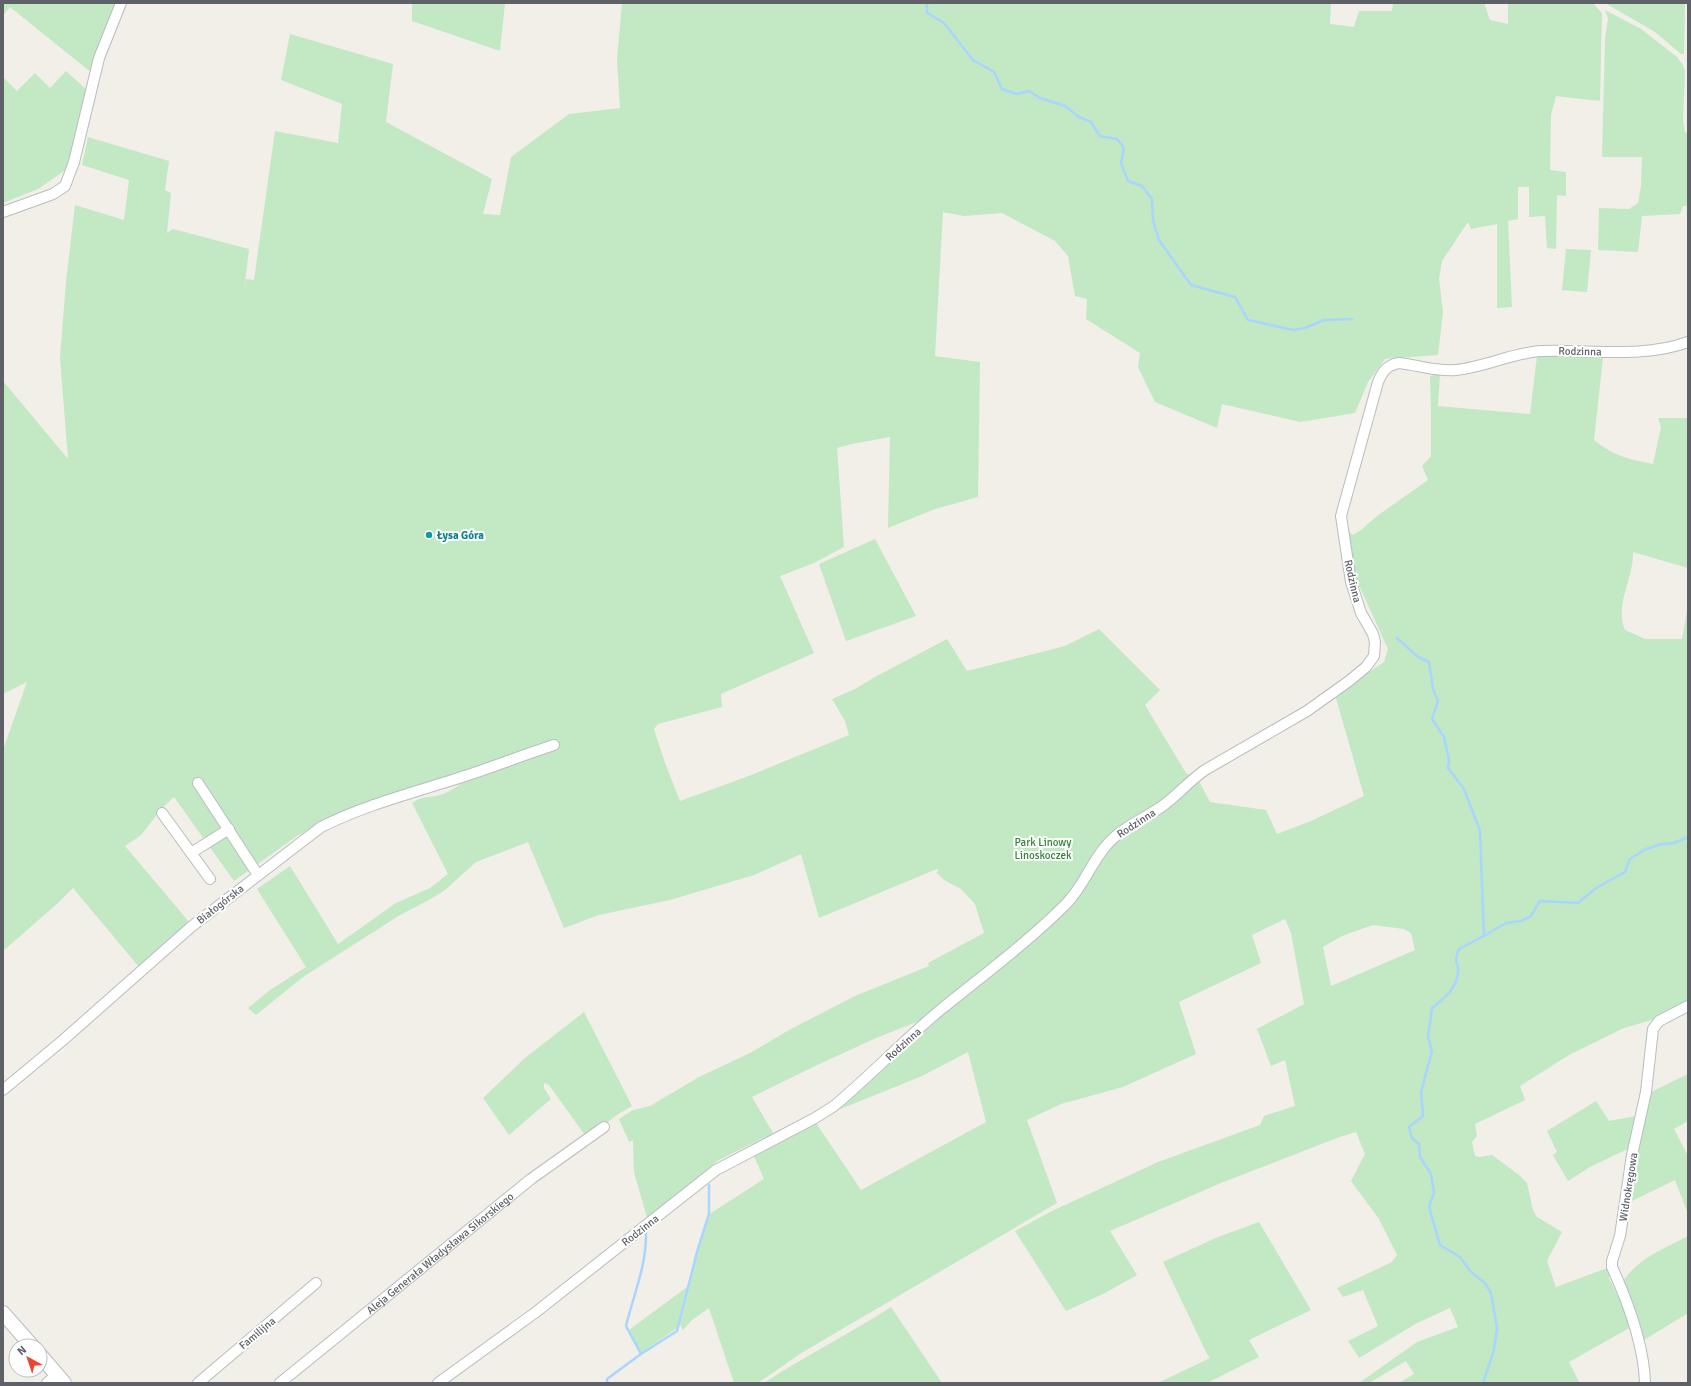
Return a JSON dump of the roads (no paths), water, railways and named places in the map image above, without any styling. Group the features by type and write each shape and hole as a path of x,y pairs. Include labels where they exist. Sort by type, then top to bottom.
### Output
{"main road":[{"path":"3,1313 25,1338"},
{"path":"48,1368 56,1380"}],"street":[{"path":"3,212 53,194 65,186 74,162 97,65 121,3"},
{"name":"Rodzinna","path":"438,1383 536,1312 716,1170 815,1118 834,1106 938,1012 1020,945 1067,903 1078,889 1105,847 1117,834 1161,808 1191,780 1205,770 1307,712 1366,667 1374,656 1375,642 1354,593 1341,516 1378,382 1381,374 1386,368 1392,364 1399,363 1443,371 1456,370 1492,363 1532,352 1657,350 1688,342"},
{"name":"Białogórska","path":"3,1090 62,1041 175,940 310,835 331,822 389,799 471,774 554,745"},
{"path":"198,783 258,875"},
{"path":"162,813 210,878"},
{"path":"191,853 229,829"},
{"name":"Widnokręgowa","path":"1645,1383 1644,1362 1640,1347 1626,1300 1612,1267 1612,1262 1620,1236 1632,1155 1646,1092 1653,1029 1659,1022 1688,1006"},
{"name":"Aleja Generała Władysława Sikorskiego","path":"280,1383 531,1179 604,1127"},
{"name":"Familijna","path":"198,1383 316,1284"}],"waterway":[{"path":"927,3 927,13 944,23 973,60 994,72 1002,89 1016,94 1029,91 1040,98 1065,106 1079,117 1091,122 1100,136 1117,139 1124,148 1121,163 1128,181 1142,186 1152,199 1153,220 1159,240 1191,285 1235,297 1248,320 1293,330 1305,328 1324,320 1352,319"},
{"path":"1397,638 1418,657 1429,662 1433,689 1438,701 1432,719 1444,737 1449,760 1448,768 1464,789 1480,831 1484,936 1459,949 1456,960 1458,973 1455,984 1449,993 1432,1008 1428,1037 1432,1051 1421,1092 1423,1116 1409,1127 1412,1138 1419,1144 1420,1157 1431,1174 1434,1193 1429,1207 1440,1245 1460,1257 1471,1272 1484,1282 1491,1293 1497,1328 1494,1350 1483,1383"},
{"path":"1484,936 1506,923 1521,921 1531,916 1540,901 1578,903 1596,888 1625,872 1630,859 1646,849 1662,844 1674,843 1688,837"},
{"path":"641,1354 677,1331 697,1252 709,1214 709,1185"},
{"path":"607,1383 607,1379 641,1354 626,1326 642,1267 646,1243 646,1230"}],"place":[{"name":"Łysa Góra","path":"429,535"}],"park label":[{"name":"Park Linowy Linoskoczek","path":"1043,848"}]}
